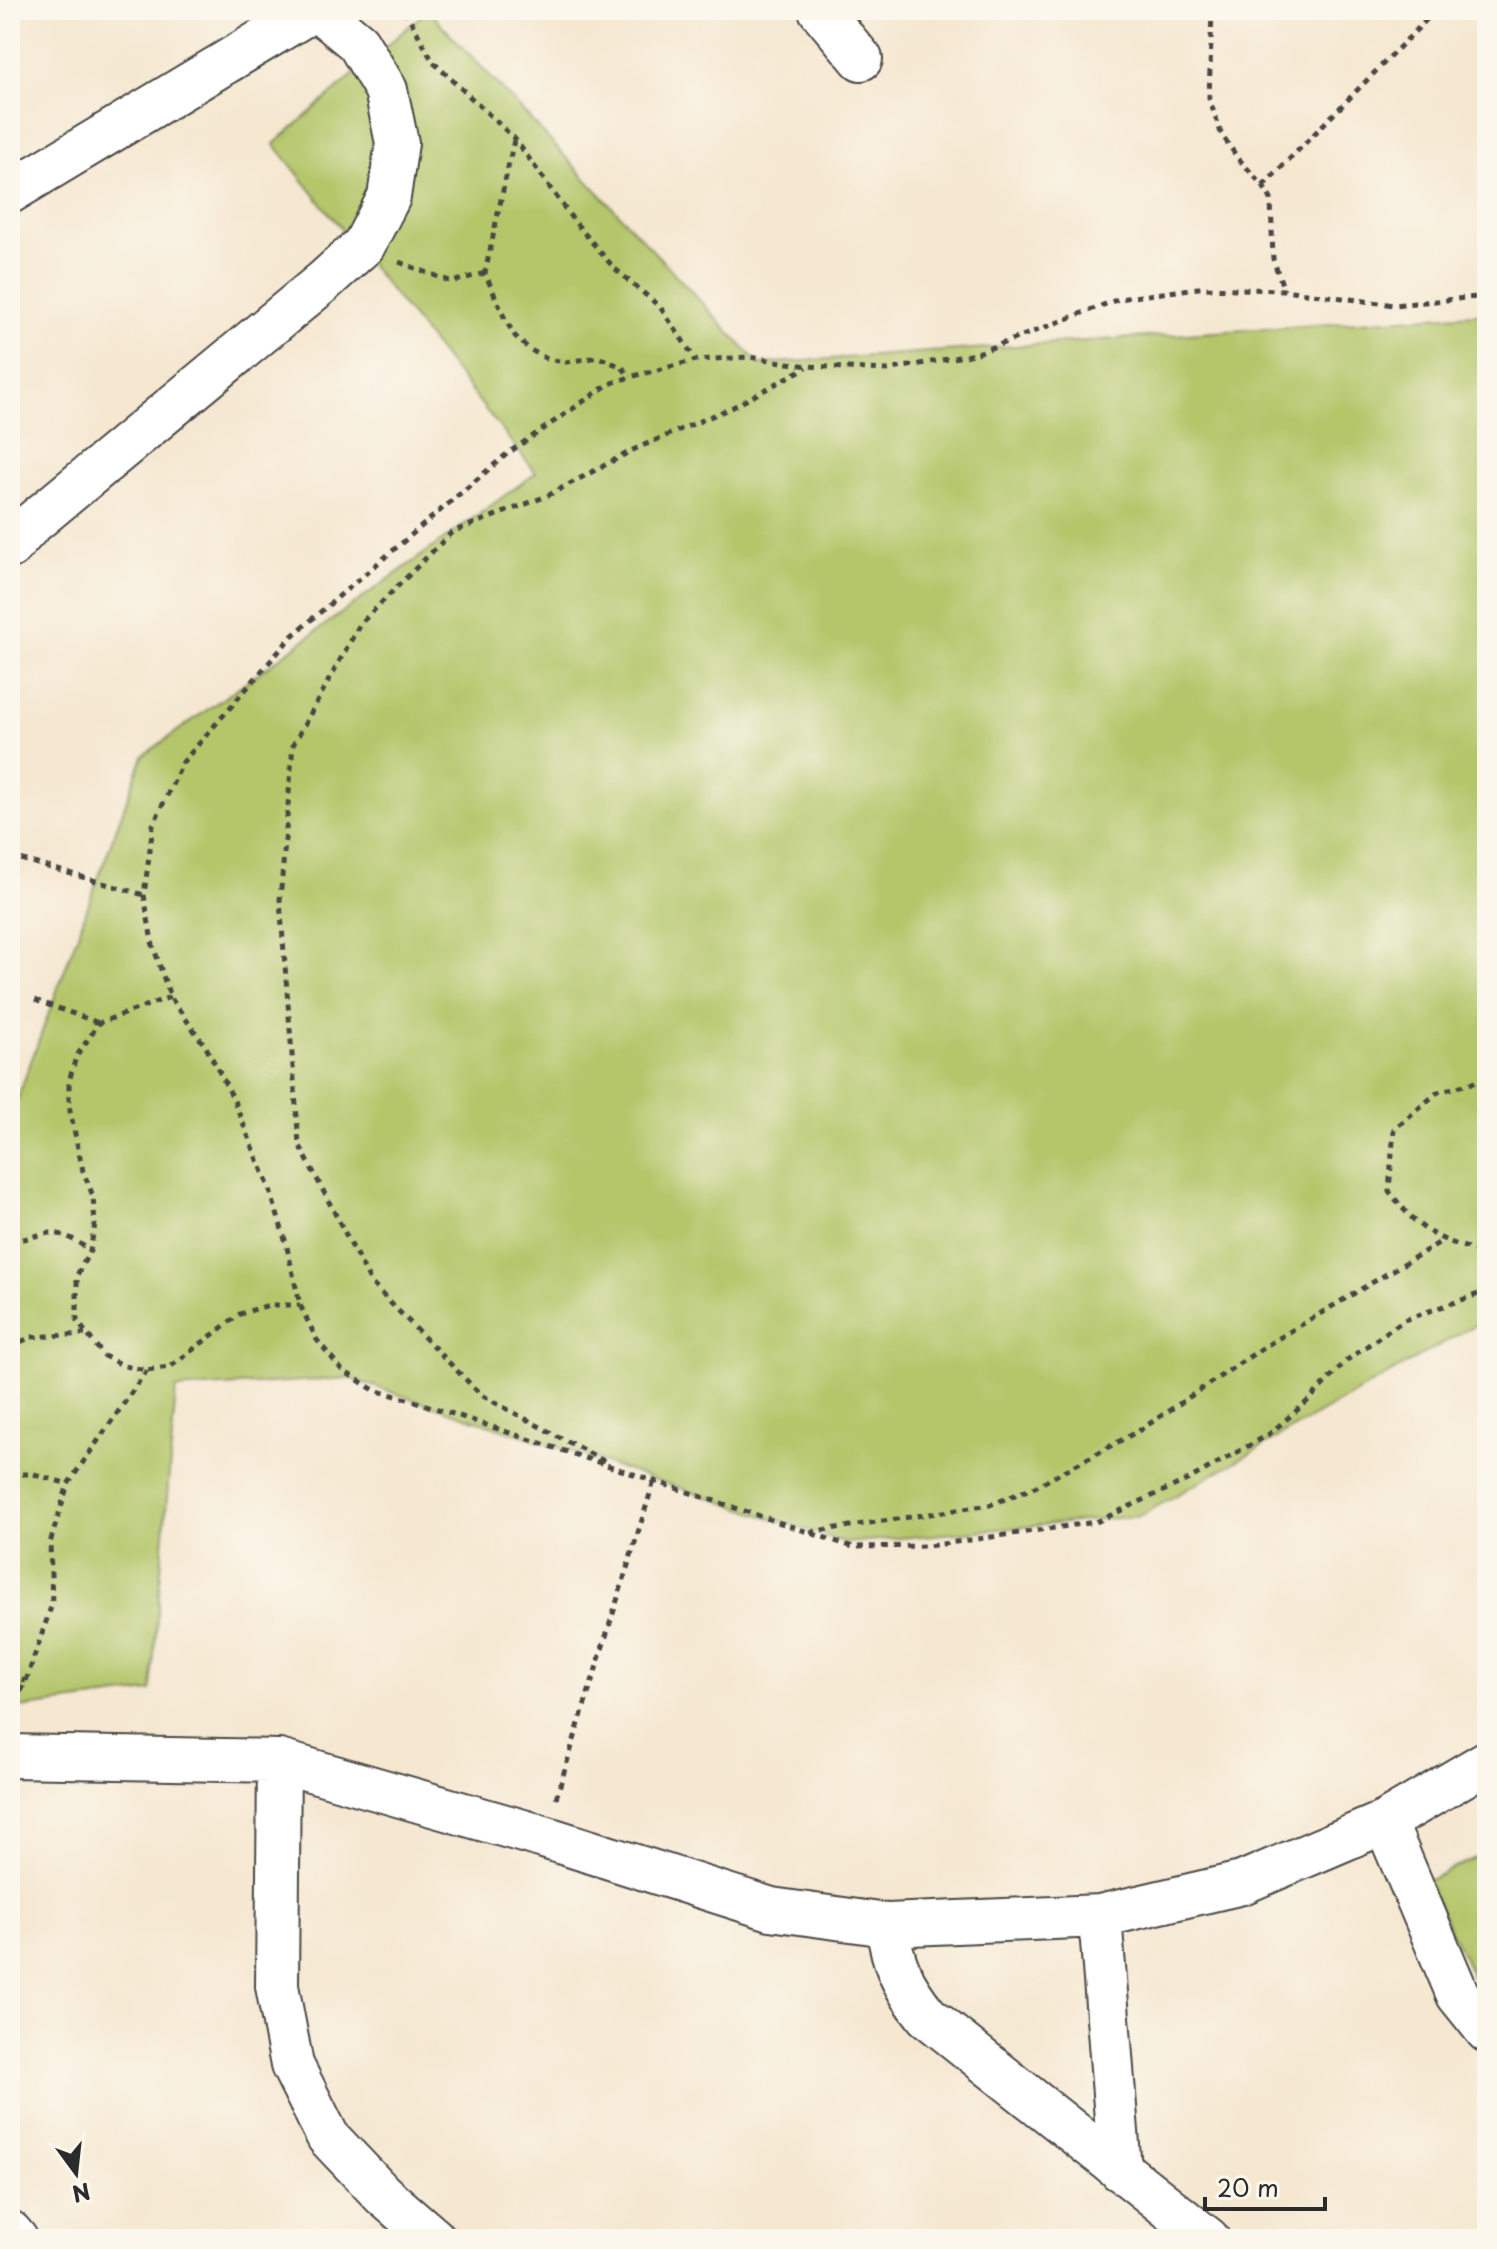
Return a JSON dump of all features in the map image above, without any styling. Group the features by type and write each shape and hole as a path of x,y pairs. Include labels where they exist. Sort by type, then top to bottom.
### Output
{"street":[{"path":"10,192 315,10 358,43 386,90 397,143 389,197 364,245 31,524 10,547"},
{"path":"820,10 861,59"},
{"path":"10,1756 279,1761 544,1837 771,1909 887,1925 1100,1916 1242,1883 1385,1822 1487,1762"},
{"path":"279,1761 277,1986 292,2065 328,2137 383,2195 434,2239"},
{"path":"1385,1822 1458,1995 1487,2031"},
{"path":"1100,1916 1120,2170"},
{"path":"887,1925 892,1957 905,1989 927,2016 1208,2239"},
{"path":"10,2232 16,2239"}],"path":[{"path":"405,10 433,62 515,139 573,220 614,268 660,307 696,360"},
{"path":"1212,10 1209,98 1221,133 1271,199 1273,259 1284,290"},
{"path":"1263,186 1436,10"},
{"path":"515,139 485,273 515,336 547,359 566,362 598,357 622,367 630,377"},
{"path":"364,245 406,266 452,282 485,273"},
{"path":"1487,296 1394,305 1284,290 1198,288 1119,299 975,354 887,370 808,366 750,357 696,360 609,384 508,453 292,636 183,762 153,825 144,895 152,942 170,997 206,1047 232,1096 253,1145 286,1243 300,1305 317,1340 342,1370 374,1390 853,1547 928,1546 1096,1522 1189,1479 1268,1435 1309,1400 1347,1360 1404,1320 1487,1291"},
{"path":"619,1469 481,1395 371,1283 299,1144 280,901 293,745 360,624 452,532 547,496 635,449 733,407 808,366"},
{"path":"10,856 144,895"},
{"path":"170,997 99,1023 76,1057 69,1081 69,1106 83,1171 93,1196 95,1224 90,1251 77,1275 77,1321 104,1356 124,1366 147,1370 170,1367 240,1314 269,1305 300,1305"},
{"path":"35,1000 99,1023"},
{"path":"1487,1079 1438,1092 1394,1129 1389,1191 1412,1220 1442,1241 1478,1251 1487,1247"},
{"path":"10,1239 20,1241 42,1234 60,1234 76,1240 90,1251"},
{"path":"807,1532 990,1505 1035,1487 1140,1430 1264,1347 1442,1241"},
{"path":"10,1347 31,1337 85,1334"},
{"path":"10,1713 26,1681 52,1604 50,1543 68,1484 147,1370"},
{"path":"10,1474 34,1474 68,1484"},
{"path":"544,1837 654,1481"},
{"path":"10,1677 26,1681"}],"green space":[{"path":"428,10 759,364 1487,313 1487,1318 1140,1516 846,1543 349,1378 176,1389 151,1691 10,1709 10,1119 143,756 536,473 274,144"},
{"path":"1487,1852 1487,2007 1427,1881"}]}
